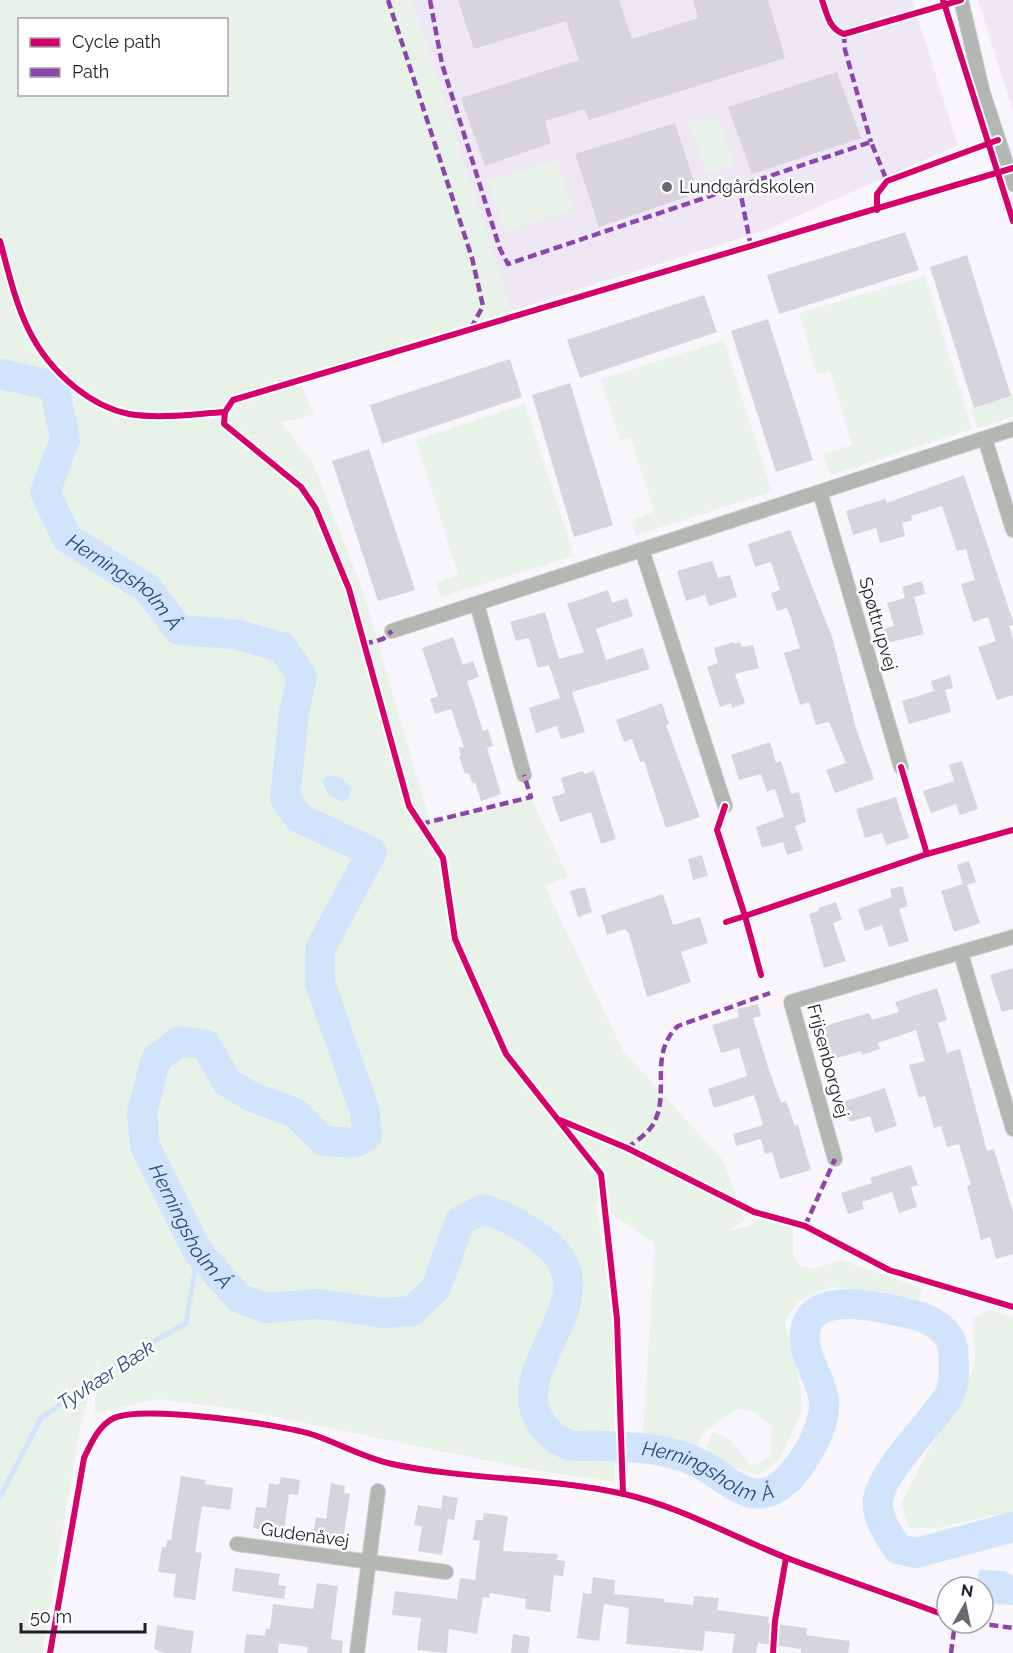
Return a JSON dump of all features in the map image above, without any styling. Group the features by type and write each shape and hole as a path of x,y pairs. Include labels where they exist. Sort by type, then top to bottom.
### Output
{"street":[{"path":"961,0 983,93 1013,184"},
{"path":"392,631 1013,429"},
{"path":"985,438 1013,530"},
{"name":"Spøttrupvej","path":"820,492 901,767"},
{"path":"642,550 724,806"},
{"path":"477,604 524,775"},
{"name":"Frijsenborgvej","path":"835,1159 791,1002 1013,937"},
{"path":"961,954 1013,1129"},
{"name":"Gudenåvej","path":"357,1653 378,1491"},
{"name":"Gudenåvej","path":"237,1544 446,1572"}],"shaded area":[{"path":"0,0 412,0 511,311 298,377 314,415 281,422 314,465 364,594 430,822 531,798 568,877 545,886 623,1051 723,1160 745,1221 726,1231 747,1227 761,1218 793,1226 793,1254 801,1266 813,1269 840,1260 922,1288 918,1300 886,1292 830,1287 799,1301 785,1322 800,1383 802,1411 780,1459 760,1475 725,1465 706,1448 713,1432 729,1439 752,1466 770,1457 772,1426 754,1412 737,1409 703,1433 697,1447 643,1433 655,1244 596,1203 613,1322 615,1482 533,1470 242,1410 158,1399 94,1414 99,1360 80,1428 42,1653 0,1653"},
{"name":"Lundgårdskolen","path":"412,0 912,0 958,145 766,230 511,311"},
{"path":"978,0 1013,0 1013,111"},
{"path":"717,116 734,165 707,174 690,125"},
{"path":"557,160 573,210 504,232 488,181"},
{"path":"925,276 972,429 830,475 823,454 852,445 830,371 817,374 799,313"},
{"path":"724,340 772,492 636,535 631,520 654,512 631,438 620,441 601,379"},
{"path":"1013,395 1013,417 978,428 971,409"},
{"path":"525,404 574,556 441,597 436,583 458,575 416,440"},
{"path":"988,1309 1013,1317 1013,1513 939,1528 909,1528 901,1504 927,1453 955,1408 975,1365 973,1319"}],"water":[{"path":"329,775 339,777 351,787 350,796 344,802 329,796 322,781"},
{"path":"979,1570 1005,1571 1013,1576 1013,1605 995,1604 995,1575 978,1575"}],"building":[{"path":"458,0 619,0 632,39 698,18 693,0 768,0 785,58 589,120 585,109 545,121 551,143 485,166 461,98 579,60 566,21 474,49"},
{"path":"837,72 861,138 752,174 728,107"},
{"path":"675,123 698,193 599,227 575,154"},
{"path":"905,232 919,270 779,314 767,275"},
{"path":"967,255 1011,396 974,408 930,267"},
{"path":"704,295 717,332 580,378 567,340"},
{"path":"768,319 813,460 776,472 731,331"},
{"path":"510,359 522,397 382,444 370,405"},
{"path":"570,383 613,525 574,537 532,395"},
{"path":"369,449 415,590 378,601 332,461"},
{"path":"964,475 1013,621 1013,625 1009,626 1013,640 1013,695 997,700 978,647 996,641 988,617 973,622 961,584 975,580 966,549 957,551 942,506 911,516 912,520 902,523 905,536 880,543 876,528 853,535 846,511 885,499 887,503"},
{"path":"790,530 832,637 856,728 874,779 835,793 826,770 846,763 829,722 816,725 809,702 800,705 784,653 800,648 790,615 787,608 777,611 771,593 780,590 771,562 755,567 748,544"},
{"path":"712,561 718,578 730,575 737,597 709,606 705,595 686,601 677,571"},
{"path":"922,581 925,594 914,597 924,634 883,644 879,630 894,626 887,603 905,598 902,587"},
{"path":"608,590 612,603 627,598 633,616 596,629 606,660 643,648 650,669 572,692 585,732 561,739 557,726 536,733 529,708 560,698 549,665 538,668 529,638 516,641 510,622 545,612 559,659 584,652 567,604"},
{"path":"453,637 463,665 473,661 479,677 467,681 483,731 488,729 493,746 487,748 501,794 481,801 475,782 472,783 469,773 465,774 459,756 461,755 459,748 464,747 451,709 435,714 430,699 438,696 422,648"},
{"path":"734,642 735,644 740,642 742,647 753,645 759,668 735,674 745,703 732,708 731,703 720,707 707,667 718,663 714,648"},
{"path":"950,675 953,688 945,690 951,712 909,724 902,701 934,691 931,681"},
{"path":"662,703 669,724 666,725 700,817 666,828 644,761 640,762 632,739 624,742 616,720"},
{"path":"770,742 776,763 781,761 791,794 799,792 806,822 795,826 803,850 787,855 783,842 762,848 756,827 784,817 775,789 767,792 761,774 739,780 731,755"},
{"path":"962,761 978,809 960,815 956,804 931,813 923,791 954,781 949,765"},
{"path":"583,771 584,774 594,771 616,839 601,844 591,812 560,822 552,797 565,793 561,778"},
{"path":"896,797 909,838 886,845 882,833 865,838 856,809"},
{"path":"702,855 708,876 693,880 688,859"},
{"path":"969,861 976,882 967,885 980,923 954,932 941,891 963,884 957,865"},
{"path":"902,886 908,906 899,909 909,941 889,947 882,925 865,931 858,909 892,897 890,889"},
{"path":"585,887 592,912 578,917 570,891"},
{"path":"663,894 673,925 700,917 708,943 681,952 691,982 647,997 629,934 625,929 607,935 601,915"},
{"path":"836,902 842,920 833,923 846,961 824,968 809,914 819,911 818,908"},
{"path":"1013,968 1013,1009 1002,1012 990,975"},
{"path":"937,988 947,1020 938,1023 947,1053 960,1049 987,1151 994,1149 1013,1212 1013,1254 996,1259 990,1237 981,1240 967,1186 971,1185 959,1144 947,1147 941,1126 934,1128 925,1096 919,1098 909,1065 925,1061 916,1030 878,1043 880,1049 862,1055 861,1051 827,1061 818,1028 869,1013 872,1020 899,1012 895,1002"},
{"path":"758,1004 761,1016 753,1018 769,1070 781,1103 786,1101 795,1126 798,1125 811,1170 780,1179 772,1152 765,1154 761,1139 736,1146 733,1134 763,1125 754,1095 714,1108 708,1089 747,1076 739,1048 721,1053 712,1025 739,1017 737,1009"},
{"path":"885,1088 897,1126 875,1133 870,1116 850,1122 843,1102"},
{"path":"911,1165 918,1185 911,1187 917,1207 899,1213 892,1192 862,1202 864,1209 848,1214 841,1193 872,1183 870,1178"},
{"path":"181,1476 206,1480 205,1484 233,1488 230,1510 202,1506 195,1552 202,1553 195,1600 173,1597 176,1574 158,1572 162,1547 166,1547 167,1540 171,1540"},
{"path":"281,1477 300,1480 298,1495 289,1494 284,1532 253,1528 256,1507 266,1508 269,1483 279,1485"},
{"path":"331,1483 345,1486 344,1493 350,1494 343,1540 313,1536 316,1517 326,1519"},
{"path":"443,1495 458,1498 454,1520 448,1519 442,1555 418,1551 422,1527 414,1525 418,1505 441,1509"},
{"path":"484,1513 508,1516 503,1551 558,1554 557,1560 565,1561 563,1576 554,1575 550,1612 525,1609 526,1599 490,1593 489,1598 483,1597 477,1634 449,1629 447,1653 417,1650 421,1618 392,1615 395,1591 457,1599 460,1578 475,1580 480,1541 473,1540 476,1520 483,1520"},
{"path":"235,1568 280,1574 278,1585 286,1586 284,1599 232,1591"},
{"path":"593,1577 615,1580 614,1594 665,1599 664,1602 693,1605 694,1596 719,1598 717,1610 769,1617 768,1623 807,1628 806,1635 850,1641 848,1653 801,1653 801,1649 758,1643 756,1653 732,1653 735,1634 705,1631 703,1651 626,1644 629,1608 604,1604 599,1641 577,1638 583,1593 591,1594"},
{"path":"317,1583 338,1586 331,1639 343,1641 342,1653 307,1653 308,1647 279,1643 278,1653 244,1653 246,1634 265,1636 266,1629 270,1629 273,1604 313,1609"},
{"path":"157,1625 194,1631 191,1653 165,1653 154,1649"},
{"path":"513,1634 530,1637 528,1653 511,1653"}],"waterway":[{"name":"Herningsholm Å","path":"0,374 54,386 65,439 45,492 67,538 148,589 179,630 234,634 282,647 302,676 294,713 285,798 299,818 372,852 320,949 320,983 365,1112 367,1136 354,1143 324,1141 295,1113 250,1096 227,1082 206,1045 180,1041 156,1059 142,1113 145,1146 198,1252 239,1298 265,1308 319,1304 383,1313 412,1311 436,1288 460,1221 483,1209 498,1214 537,1236 560,1258 568,1281 565,1304 536,1375 533,1398 540,1421 545,1428 556,1438 569,1445 640,1448 677,1455 700,1464 736,1487 754,1493 764,1493 775,1489 793,1474 809,1450 821,1424 824,1400 805,1344 809,1320 818,1311 849,1304 886,1308 920,1317 939,1327 948,1337 953,1349 953,1383 945,1402 902,1455 881,1488 878,1505 884,1525 898,1549 916,1553 1013,1527"},
{"name":"Tyvkær Bæk","path":"0,1497 41,1418 136,1352 186,1323 198,1252"}],"marked path":[{"path":"388,0 472,258 483,306 470,330"},
{"path":"430,0 442,64 500,249 508,264 871,142 887,181"},
{"path":"844,34 845,50 871,142"},
{"path":"739,185 751,247"},
{"path":"364,644 383,639 392,631"},
{"path":"421,824 531,797 524,775"},
{"path":"627,1148 650,1129 658,1114 661,1062 669,1037 678,1026 770,993"},
{"path":"805,1226 835,1159"},
{"path":"995,1626 1013,1628"},
{"path":"951,1653 953,1635"}],"cycle path":[{"path":"822,0 832,25 844,34 961,0"},
{"path":"943,0 1013,221"},
{"path":"877,210 877,194 887,181 998,140"},
{"path":"225,412 233,400 1013,168"},
{"path":"0,241 11,283 25,322 34,339 59,373 82,392 107,407 129,414 165,416 225,412"},
{"path":"225,412 224,424 301,487 316,509 349,589 409,806 443,858 455,939 506,1054 601,1174 617,1319 623,1494"},
{"path":"901,767 927,854"},
{"path":"725,806 717,830 745,916 927,854 1013,830"},
{"path":"726,922 745,916 761,975"},
{"path":"560,1120 627,1148 754,1212 805,1226 889,1270 1013,1307"},
{"path":"50,1653 84,1458 104,1425 114,1418 130,1415 181,1415 244,1421 314,1435 392,1464 450,1473 566,1484 624,1494 666,1507 787,1558 935,1612"},
{"path":"773,1653 775,1621 786,1558"}],"place":[{"name":"Lundgårdskolen","path":"667,187"}]}
